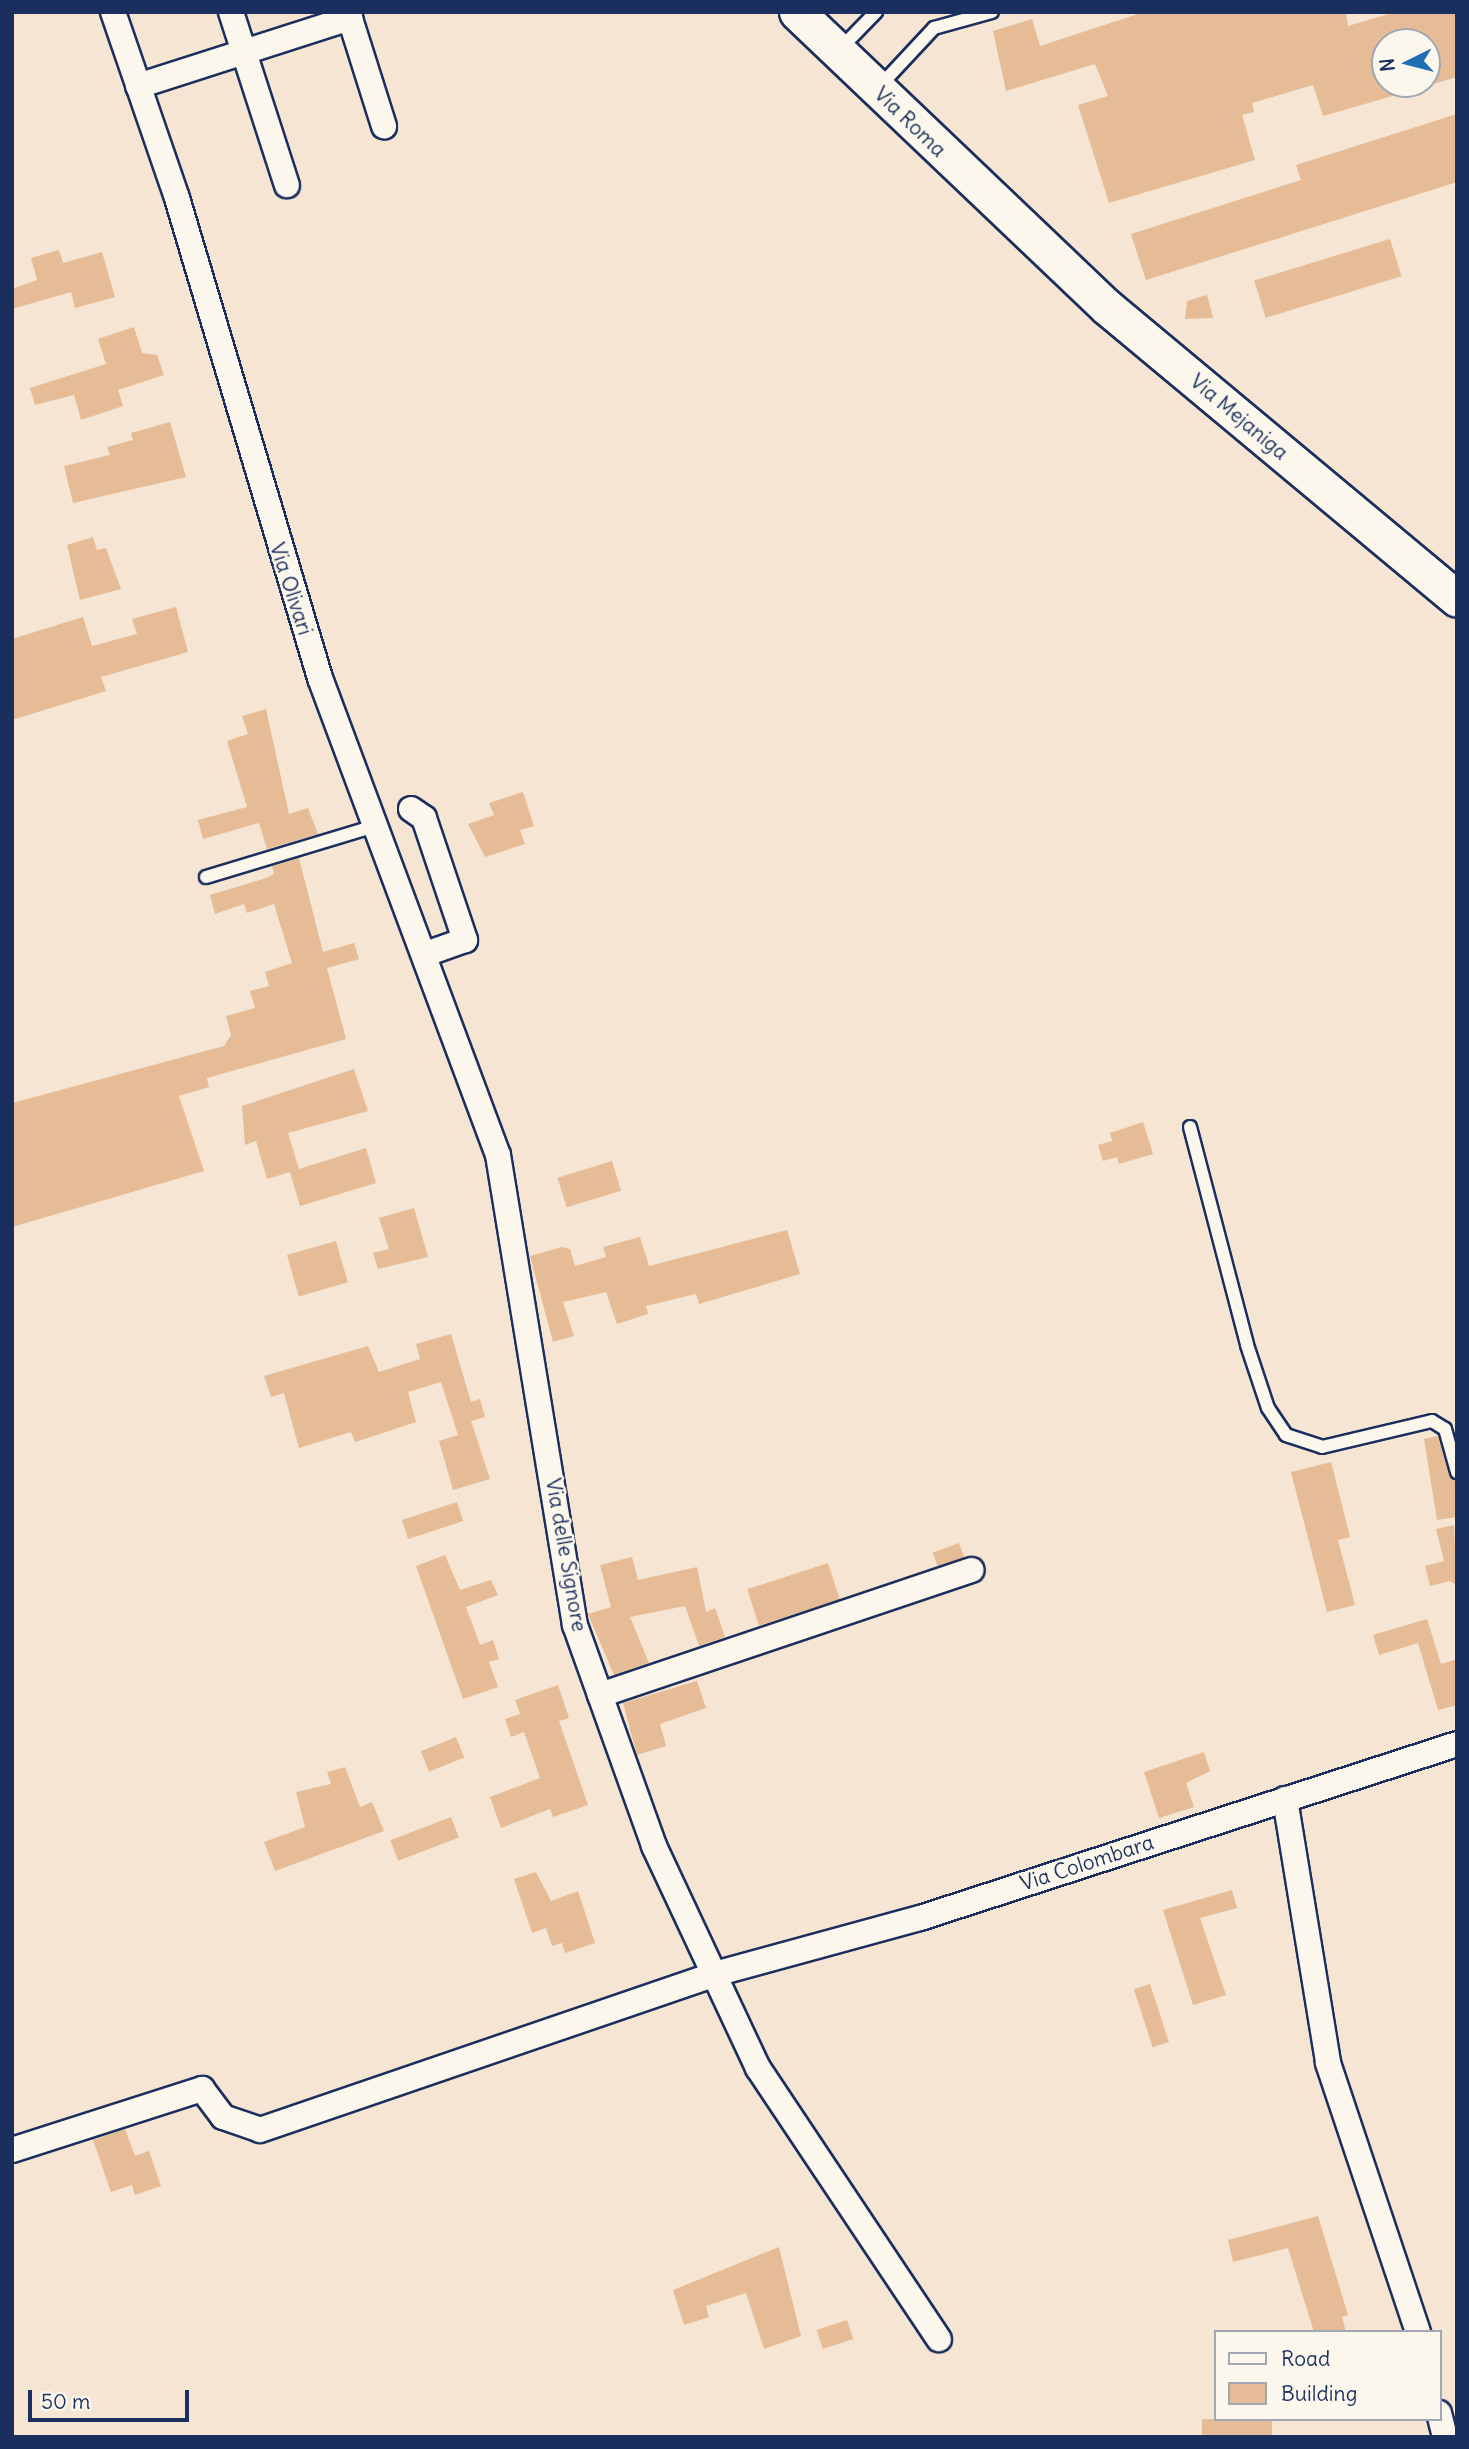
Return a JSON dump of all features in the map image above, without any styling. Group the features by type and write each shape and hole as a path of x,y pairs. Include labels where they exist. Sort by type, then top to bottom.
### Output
{"main road":[{"name":"Via Roma","path":"797,12 1024,230"},
{"name":"Via Mejaniga","path":"1024,230 1108,308 1457,599"}],"street":[{"name":"Via Olivari","path":"113,12 320,678 378,824 498,1155"},
{"path":"230,12 287,185"},
{"path":"138,86 349,15 384,126"},
{"path":"411,809 424,818 466,940 426,954"},
{"name":"Via delle Signore","path":"498,1155 575,1625 653,1846 758,2068 939,2339"},
{"path":"600,1695 972,1570"},
{"name":"Via Colombara","path":"12,2150 202,2088 223,2118 260,2130 715,1974 920,1918 1457,1744"},
{"path":"1285,1799 1328,2063 1417,2330"}],"lane":[{"path":"837,52 876,12"},
{"path":"876,90 934,28 992,12"},
{"path":"206,877 378,824"},
{"path":"1190,1128 1247,1345 1268,1408 1286,1435 1322,1447 1432,1421 1445,1429 1457,1472"}],"building":[{"path":"1144,12 1346,12 1348,26 1395,12 1457,12 1457,77 1441,82 1441,28 1371,28 1371,98 1386,98 1323,116 1313,85 1252,103 1254,112 1242,115 1255,160 1109,203 1078,105 1108,96 1095,64 1006,91 993,31 1032,19 1040,46"},
{"path":"1457,114 1457,182 1146,280 1131,234 1301,180 1296,165"},
{"path":"1390,239 1401,276 1266,318 1254,281"},
{"path":"59,250 63,263 102,252 115,297 75,308 71,292 12,309 12,289 37,280 31,258"},
{"path":"1207,295 1213,318 1185,319 1187,301"},
{"path":"134,327 142,353 157,355 164,375 118,390 123,406 81,420 74,395 35,405 30,388 106,364 98,339"},
{"path":"170,422 186,477 73,503 64,466 110,455 107,447 133,440 131,433"},
{"path":"93,537 97,550 106,548 121,589 80,600 67,545"},
{"path":"176,607 188,652 101,677 106,691 12,720 12,639 83,617 92,646 137,634 132,619"},
{"path":"266,709 289,814 308,808 318,834 267,849 259,823 203,839 198,820 247,807 227,741 248,734 242,716"},
{"path":"523,792 534,826 520,830 525,844 485,857 468,824 494,815 489,803"},
{"path":"299,858 323,952 354,943 359,959 327,968 346,1039 207,1078 209,1087 179,1096 204,1171 12,1227 12,1103 224,1046 231,1035 226,1016 255,1008 250,991 269,986 265,972 292,963 274,904 247,913 244,904 215,914 210,895 266,878 274,874 272,866"},
{"path":"354,1069 368,1111 288,1133 299,1169 366,1148 376,1183 300,1206 290,1172 267,1179 256,1141 245,1145 242,1106"},
{"path":"1143,1122 1153,1154 1119,1164 1117,1157 1103,1161 1098,1145 1112,1141 1110,1133"},
{"path":"612,1161 621,1191 567,1207 557,1178"},
{"path":"414,1208 428,1257 378,1269 373,1253 389,1249 379,1218"},
{"path":"787,1230 800,1274 699,1304 696,1294 646,1306 648,1314 617,1324 606,1292 563,1302 574,1336 553,1342 530,1256 562,1247 570,1249 575,1266 606,1257 603,1247 640,1237 649,1266"},
{"path":"336,1241 348,1282 299,1296 287,1255"},
{"path":"451,1334 471,1402 480,1399 485,1417 471,1421 490,1479 453,1490 439,1441 458,1435 441,1382 408,1392 416,1422 355,1442 351,1432 299,1448 284,1393 271,1397 264,1376 368,1346 379,1372 420,1359 416,1344"},
{"path":"1438,1436 1449,1475 1457,1481 1457,1517 1437,1520 1424,1439"},
{"path":"1331,1462 1350,1537 1338,1540 1355,1605 1327,1612 1291,1472"},
{"path":"457,1502 463,1521 408,1539 402,1520"},
{"path":"1454,1525 1457,1586 1450,1581 1430,1586 1425,1566 1444,1561 1436,1529"},
{"path":"959,1543 964,1557 938,1567 933,1553"},
{"path":"445,1555 460,1590 491,1580 498,1595 466,1607 480,1645 493,1640 499,1659 489,1662 498,1687 463,1699 416,1566"},
{"path":"632,1557 638,1580 697,1567 706,1612 715,1608 725,1637 699,1646 685,1606 630,1617 649,1663 614,1675 588,1614 611,1607 600,1565"},
{"path":"828,1563 840,1599 759,1625 747,1589"},
{"path":"1427,1619 1441,1664 1457,1659 1457,1705 1438,1710 1418,1643 1379,1655 1373,1635"},
{"path":"697,1681 706,1708 660,1724 666,1746 637,1755 623,1703"},
{"path":"558,1685 569,1718 559,1721 588,1805 553,1817 550,1809 501,1828 490,1797 540,1778 524,1732 511,1737 505,1719 520,1714 515,1700"},
{"path":"456,1737 464,1757 429,1772 421,1751"},
{"path":"1204,1752 1210,1771 1186,1783 1194,1807 1159,1818 1144,1772"},
{"path":"345,1767 360,1807 372,1802 384,1831 275,1871 264,1842 305,1827 296,1792 331,1784 327,1772"},
{"path":"451,1817 459,1838 398,1861 390,1840"},
{"path":"536,1872 551,1901 578,1891 595,1943 565,1953 562,1943 552,1946 546,1928 532,1933 514,1879"},
{"path":"1232,1890 1237,1908 1200,1918 1226,1995 1193,2005 1163,1910"},
{"path":"1150,1984 1169,2042 1153,2047 1134,1989"},
{"path":"125,2129 135,2156 149,2151 161,2186 135,2195 132,2185 111,2192 93,2140"},
{"path":"1318,2216 1348,2315 1342,2317 1345,2330 1313,2330 1288,2248 1233,2262 1228,2240"},
{"path":"779,2247 801,2336 764,2349 746,2293 706,2306 709,2317 684,2325 673,2290"},
{"path":"847,2320 853,2339 823,2349 817,2330"},
{"path":"1202,2419 1272,2421 1272,2437 1202,2437"}]}
